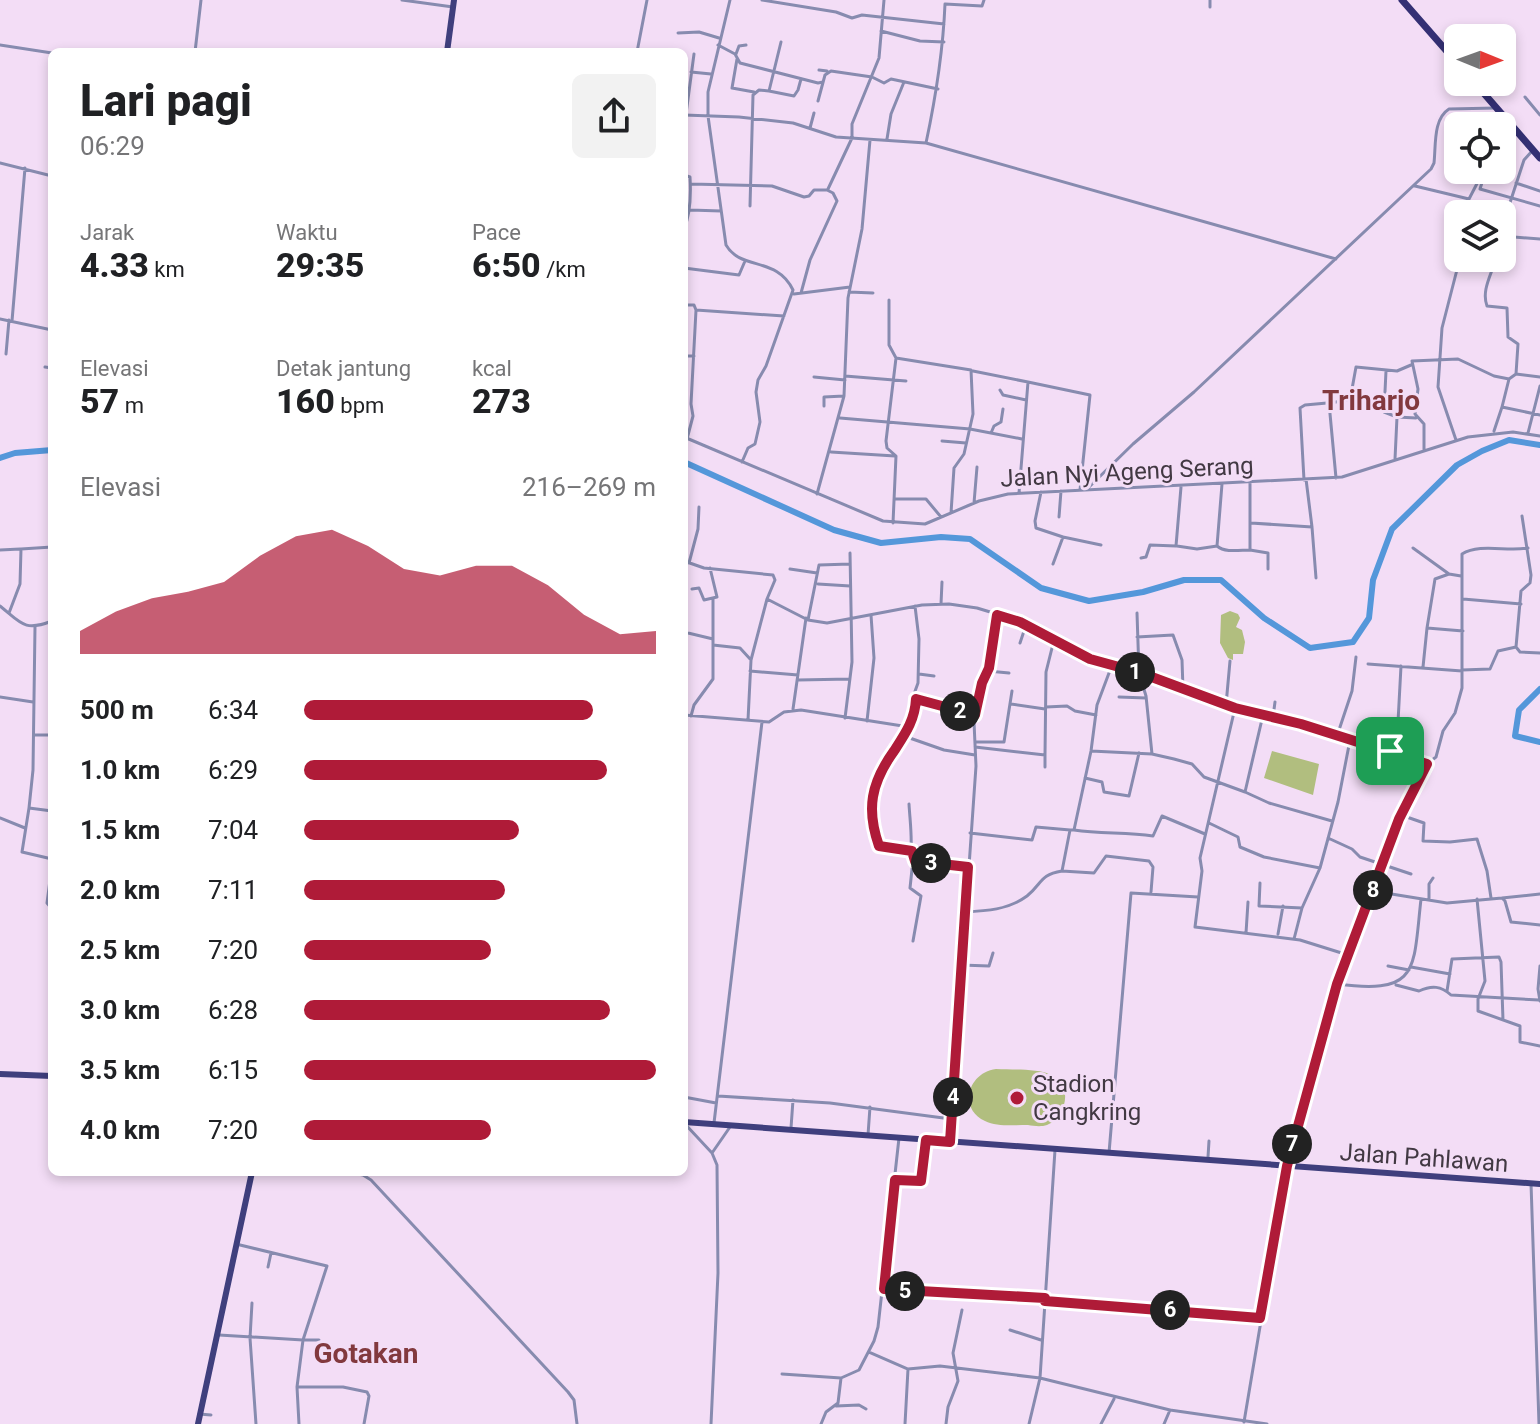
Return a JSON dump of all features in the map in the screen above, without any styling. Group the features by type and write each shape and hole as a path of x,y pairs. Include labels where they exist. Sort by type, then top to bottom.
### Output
{"highway":[{"path":"1402,0 1444,48"},
{"path":"1486,96 1500,112"},
{"path":"1516,130 1538,153"}],"main road":[{"path":"448,48 453,4"},
{"path":"0,1074 48,1076"},
{"name":"Jalan Pahlawan","path":"688,1122 714,1121 868,1136 1540,1184"},
{"path":"198,1424 205,1415 241,1246 251,1176"}],"street":[{"path":"195,48 201,0"},
{"path":"402,0 453,4"},
{"path":"638,48 647,0"},
{"path":"730,0 711,74 708,116 728,249 745,261 771,268 786,279 792,294 758,380 756,392 760,422 755,444 746,450 742,462"},
{"path":"762,0 836,12 852,18 861,15 944,24"},
{"path":"926,143 938,89 945,2 982,6 984,0"},
{"path":"1210,0 1210,7"},
{"path":"827,190 852,138 852,124 880,51 885,1"},
{"path":"881,31 920,41 944,42"},
{"path":"678,33 699,32 719,38"},
{"path":"769,91 781,42"},
{"path":"0,45 48,52"},
{"path":"717,45 740,63 823,82"},
{"path":"746,45 739,46 732,88 794,96 801,78"},
{"path":"688,94 694,54"},
{"path":"819,70 872,77 885,83 891,79 938,89"},
{"path":"818,101 827,71"},
{"path":"691,72 711,74"},
{"path":"887,139 891,114 904,82"},
{"path":"750,206 754,92"},
{"path":"1525,97 1540,115"},
{"path":"1086,490 1433,167 1439,119 1445,111 1497,108"},
{"path":"810,128 814,113"},
{"path":"688,115 793,123 836,137 926,143 1336,259"},
{"path":"817,494 844,396 850,290 862,229 870,140"},
{"path":"1538,153 1524,160 1516,183 1540,191"},
{"path":"0,163 48,175"},
{"path":"6,354 25,168"},
{"path":"688,176 691,184 688,215"},
{"path":"691,184 772,186 804,197 814,190 827,190 836,196 836,206 821,231 801,293"},
{"path":"1415,186 1469,199 1477,184"},
{"path":"1480,184 1479,188 1540,206"},
{"path":"1510,200 1516,184"},
{"path":"690,210 721,211"},
{"path":"1516,237 1540,239"},
{"path":"688,269 739,275 745,261"},
{"path":"1456,272 1442,328 1438,393 1457,440"},
{"path":"1491,272 1485,302 1487,306 1507,308 1508,337 1518,344 1516,374"},
{"path":"792,294 850,290 873,293"},
{"path":"889,300 889,345 896,358 887,448 896,456"},
{"path":"688,305 694,305 696,310 693,416 688,432"},
{"path":"696,310 784,316"},
{"path":"0,319 48,329"},
{"path":"688,356 694,356"},
{"path":"896,358 1090,395 1080,490"},
{"path":"1316,578 1300,408 1350,400 1356,367 1401,370 1415,359 1458,359 1494,376 1509,379"},
{"path":"1412,362 1418,389 1416,418"},
{"path":"951,515 954,468 963,457 974,404 971,370"},
{"path":"1386,371 1384,412 1397,417 1416,418 1425,427 1424,451"},
{"path":"1494,433 1509,379 1516,374 1540,377"},
{"path":"814,377 906,381"},
{"path":"1019,493 1028,382"},
{"path":"1528,433 1540,386"},
{"path":"1000,390 1003,395 1026,400"},
{"path":"824,406 824,397 844,396"},
{"path":"1329,403 1336,478"},
{"path":"1502,407 1540,415"},
{"path":"991,433 1001,422 1003,409"},
{"path":"1395,459 1397,417"},
{"path":"840,418 970,429 1022,439"},
{"name":"Jalan Nyi Ageng Serang","path":"688,439 871,518 893,523 925,524 1000,495 1336,478 1354,475 1457,440 1494,433 1540,436"},
{"path":"942,441 967,444"},
{"path":"831,452 896,456"},
{"path":"893,523 896,456"},
{"path":"974,504 977,467"},
{"path":"1250,482 1250,550"},
{"path":"1217,546 1222,484"},
{"path":"1176,546 1181,487"},
{"path":"1059,517 1061,491"},
{"path":"1041,492 1036,528 1101,545"},
{"path":"894,499 926,499 942,518"},
{"path":"688,556 698,529 699,507"},
{"path":"1522,516 1530,581 1522,590 1516,647 1520,652 1540,653"},
{"path":"1251,523 1312,527"},
{"path":"1053,564 1063,537"},
{"path":"1141,558 1146,557 1150,545 1197,549 1217,546 1223,550 1268,553 1268,569"},
{"path":"0,550 48,547"},
{"path":"1413,548 1449,574 1461,576"},
{"path":"1244,1422 1287,1166 1337,984 1401,815 1427,764 1436,757 1443,731 1455,713 1462,688 1461,557 1465,551 1528,548"},
{"path":"9,613 20,584 21,549"},
{"path":"845,718 853,642 850,553"},
{"path":"688,562 773,575 775,580 751,660 748,720"},
{"path":"793,709 817,573 821,564 850,564"},
{"path":"691,716 698,699 711,684 713,599 717,594 710,568"},
{"path":"790,569 817,573"},
{"path":"1423,667 1433,583 1449,574"},
{"path":"941,604 942,582"},
{"path":"817,584 850,586"},
{"path":"692,589 699,588 704,600 713,599"},
{"path":"767,599 807,619 827,623 915,606 941,604 977,608 1026,625 1082,656 1235,708 1427,764"},
{"path":"1463,599 1521,604"},
{"path":"0,606 25,626 35,627 48,622"},
{"path":"911,851 879,846 870,803 883,770 915,714 919,639 915,606"},
{"path":"1137,613 1139,673 1146,698 1152,754"},
{"path":"867,721 874,658 871,615"},
{"path":"950,1142 975,715 988,671 997,615"},
{"path":"1020,643 1026,625"},
{"path":"35,627 34,735 23,853 48,858"},
{"path":"1172,628 1183,665 1183,689"},
{"path":"1427,628 1463,631"},
{"path":"688,633 713,639"},
{"path":"1137,637 1173,635"},
{"path":"1045,767 1046,672 1054,640"},
{"path":"713,645 740,648 751,660"},
{"path":"1368,664 1440,671 1490,669 1498,651 1516,647"},
{"path":"1337,736 1352,691 1356,657"},
{"path":"1226,705 1230,661"},
{"path":"1062,871 1091,751 1098,701 1112,665"},
{"path":"1390,751 1398,722 1401,666"},
{"path":"750,671 798,678 850,679"},
{"path":"988,671 1009,673"},
{"path":"919,674 934,676"},
{"path":"975,744 1004,742 1012,691"},
{"path":"0,697 33,702"},
{"path":"1119,697 1146,698"},
{"path":"916,699 975,715"},
{"path":"1273,717 1275,702"},
{"path":"1011,704 1045,708 1067,706 1075,711 1096,715"},
{"path":"1235,708 1200,861 1202,871 1196,928 1278,936 1348,955"},
{"path":"688,716 762,722 772,721 793,709 909,727"},
{"path":"1245,792 1263,715"},
{"path":"714,1121 762,722"},
{"path":"34,735 48,735"},
{"path":"904,736 944,750 975,755"},
{"path":"1294,939 1302,908 1320,868 1350,740"},
{"path":"975,744 1045,755"},
{"path":"1091,751 1152,754 1190,763 1201,775 1269,803 1332,821"},
{"path":"1085,778 1102,782 1105,792 1129,796 1139,753"},
{"path":"909,804 913,827 910,888 921,896 913,941"},
{"path":"29,808 48,810"},
{"path":"1401,815 1424,823 1423,841 1477,839 1491,898"},
{"path":"970,833 1032,840 1036,827 1153,836 1162,816 1205,834"},
{"path":"0,818 25,828"},
{"path":"1209,823 1238,837 1240,847 1254,854 1320,868"},
{"path":"1328,838 1352,849 1360,857 1411,874"},
{"path":"964,912 999,910 1026,897 1046,874 1095,872 1106,856 1149,861 1153,867 1151,892"},
{"path":"913,860 968,867"},
{"path":"1429,900 1429,884 1433,878"},
{"path":"1260,883 1259,906 1302,908"},
{"path":"1373,891 1447,903 1540,894"},
{"path":"1109,1153 1130,897 1133,892 1151,892 1198,897"},
{"path":"1502,898 1511,922 1540,925"},
{"path":"1394,984 1410,968 1415,954 1421,899"},
{"path":"1477,899 1485,981 1478,1011 1521,1027 1520,1042 1540,1046"},
{"path":"1246,933 1248,902"},
{"path":"1278,936 1283,906"},
{"path":"961,965 989,966 993,953"},
{"path":"1447,991 1452,959 1496,956 1501,959 1503,1020"},
{"path":"1388,966 1450,974"},
{"path":"1337,984 1377,988 1394,984 1419,991 1431,986 1451,995 1540,1000 1540,966"},
{"path":"718,1096 870,1107 951,1119"},
{"path":"688,1098 717,1103"},
{"path":"791,1130 793,1100"},
{"path":"868,1136 870,1107"},
{"path":"712,1153 731,1125"},
{"path":"688,1126 712,1153 717,1165 718,1273 711,1424"},
{"path":"782,1374 841,1378 859,1370 869,1352 878,1327 884,1289 899,1138"},
{"path":"895,1180 921,1181 926,1140"},
{"path":"1208,1160 1209,1141"},
{"path":"1029,1424 1040,1378 1055,1149"},
{"path":"365,1176 568,1392 575,1405 577,1424"},
{"path":"1531,1183 1539,1424"},
{"path":"1533,1234 1540,1234"},
{"path":"241,1246 327,1266 303,1340 297,1387 299,1424"},
{"path":"268,1267 271,1253"},
{"path":"1533,1258 1540,1258"},
{"path":"884,1289 1045,1299 1260,1318"},
{"path":"252,1303 250,1338 256,1424"},
{"path":"946,1424 948,1407 957,1386 953,1353 962,1310"},
{"path":"1010,1330 1042,1340"},
{"path":"222,1335 319,1340"},
{"path":"869,1352 908,1369 956,1367 1040,1378 1170,1410 1264,1424"},
{"path":"905,1424 908,1369"},
{"path":"836,1406 841,1378"},
{"path":"297,1387 343,1387 367,1392 364,1424"},
{"path":"1101,1424 1114,1398"},
{"path":"821,1424 826,1412 836,1406 859,1405 866,1409"},
{"path":"1164,1424 1170,1410"}],"green space":[{"path":"1230,611 1240,618 1236,627 1242,630 1245,642 1243,654 1233,654 1233,660 1228,658 1220,643 1221,615"},
{"path":"1272,751 1319,764 1313,795 1264,778"},
{"name":"Stadion Cangkring","path":"996,1069 1039,1071 1059,1079 1065,1101 1059,1116 1040,1126 995,1124 976,1115 969,1100 973,1083"}],"waterway":[{"path":"688,464 834,530 881,543 941,537 970,539 1041,588 1089,601 1143,592 1184,580 1221,580 1264,618 1310,648 1353,642 1369,618 1373,580 1392,529 1457,465 1509,440 1540,445"},
{"path":"0,458 15,453 48,450"},
{"path":"1540,689 1519,710 1515,736 1540,742"}],"place":[{"name":"Stadion Cangkring","path":"1017,1098"}],"district":[{"name":"Triharjo","path":"1371,400"},
{"name":"Gotakan","path":"366,1353"}],"route":[{"path":"997,615 1020,622 1090,659 1141,673 1235,708 1390,751 1427,764 1399,819 1337,984 1287,1166 1260,1318 1045,1301 1045,1298 884,1289 895,1180 921,1181 926,1140 950,1142 968,867 915,861 912,851 883,848 877,843 870,803 886,762 915,714 916,699 975,715 982,683 989,668 997,615"}]}
